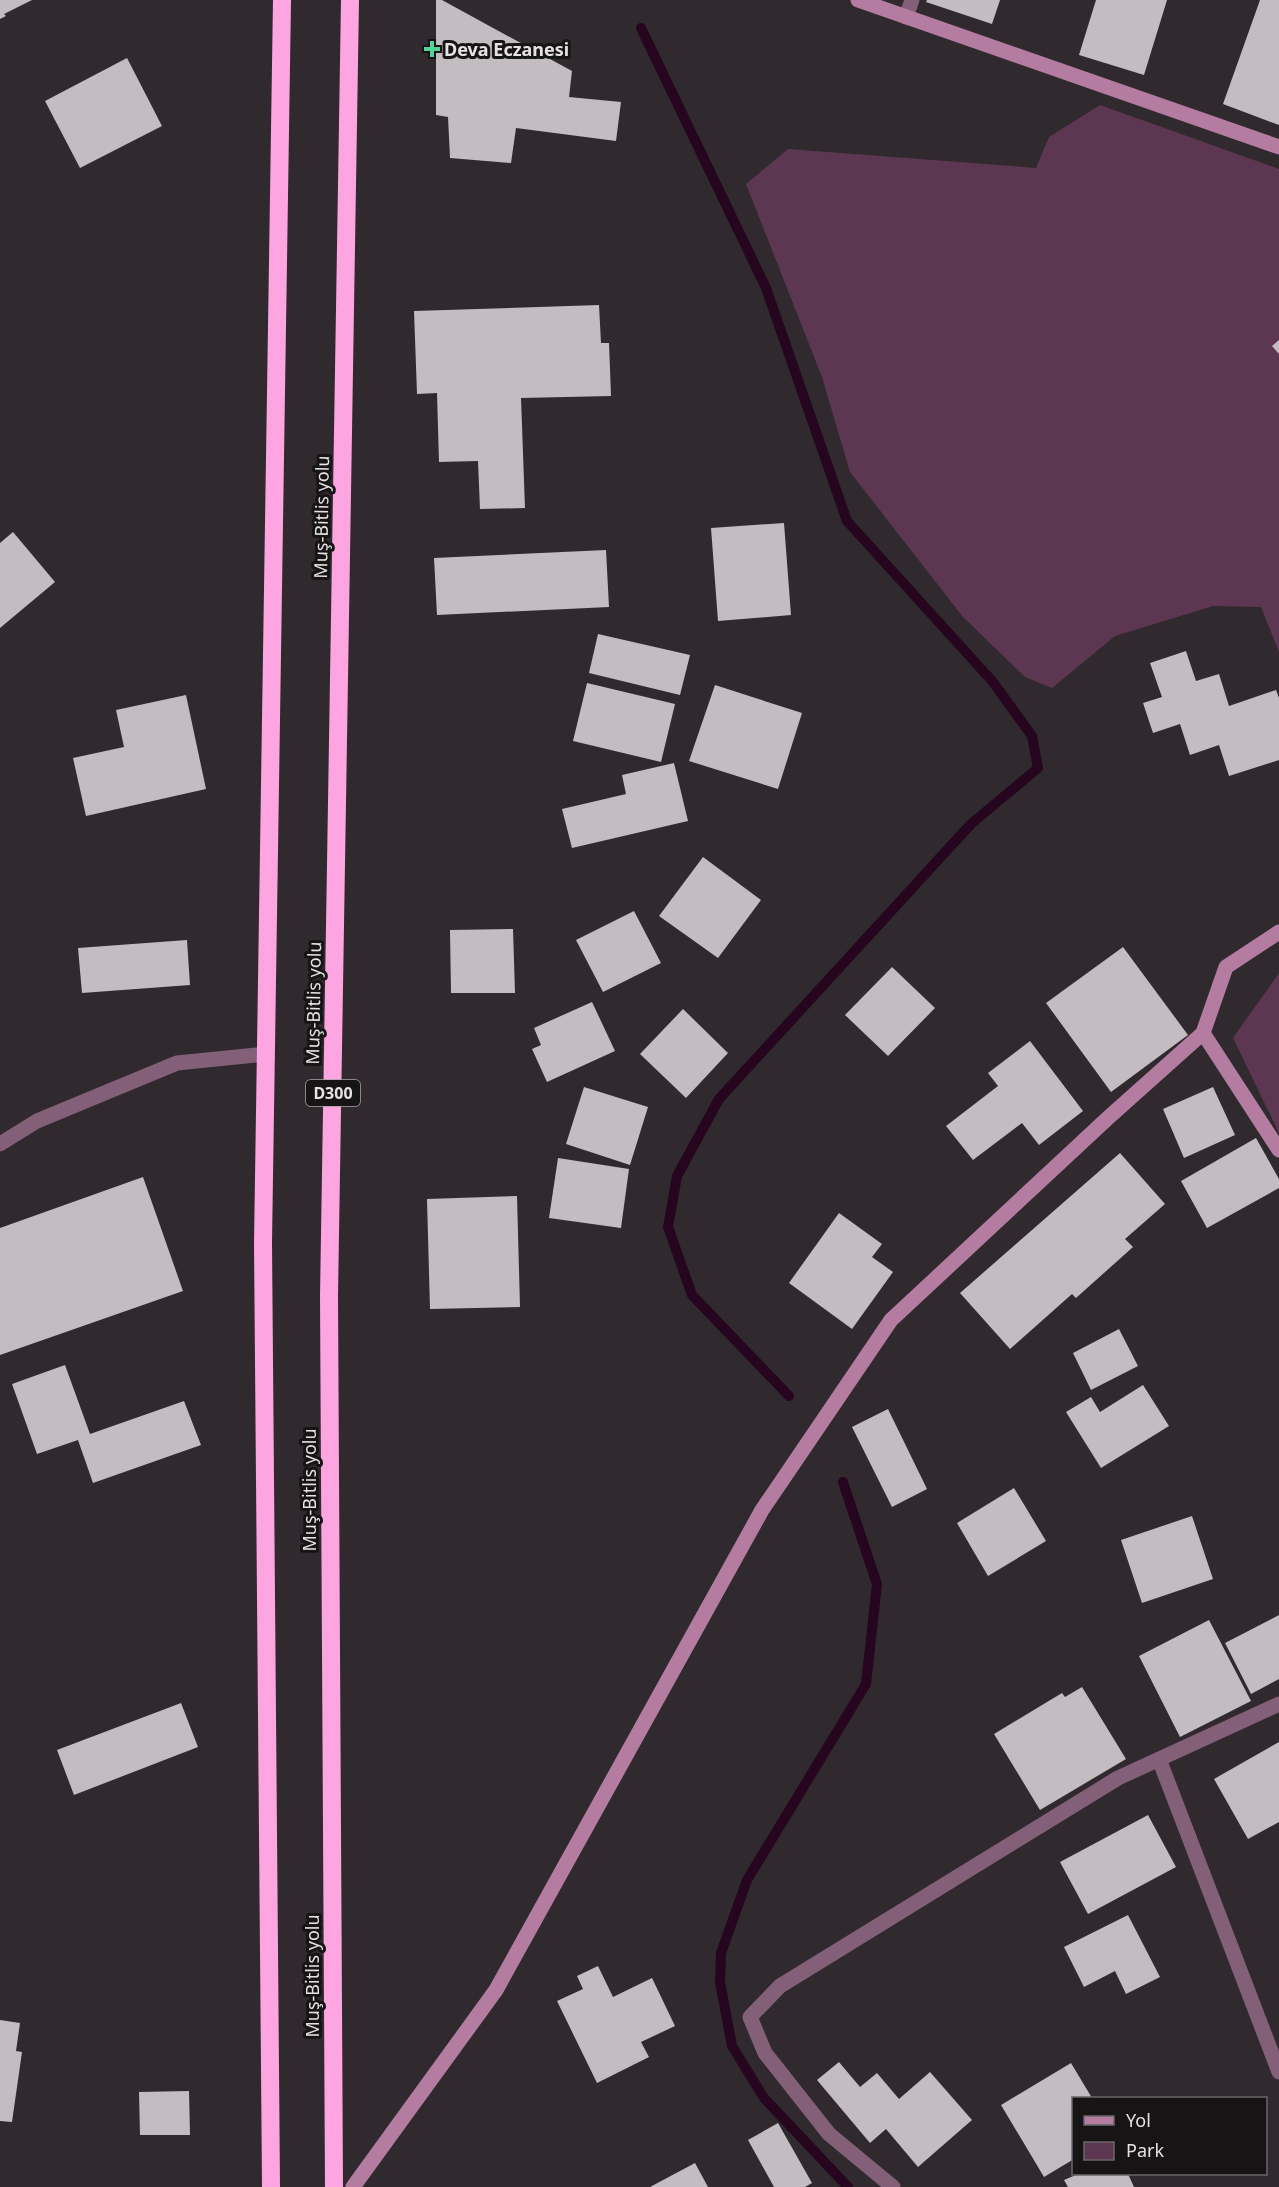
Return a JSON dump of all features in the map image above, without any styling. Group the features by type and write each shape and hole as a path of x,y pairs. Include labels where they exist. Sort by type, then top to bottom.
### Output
{"highway":[{"path":"272,2187 263,1255 282,0"},
{"name":"Muş-Bitlis yolu","path":"334,2187 329,1296 350,0"}],"street":[{"path":"858,0 1279,147"},
{"path":"906,17 912,0"},
{"path":"353,2187 496,1990 762,1510 891,1320 1109,1117 1203,1033 1226,967 1279,932"},
{"path":"1203,1033 1279,1150"},
{"path":"0,1144 37,1121 177,1063 266,1054"},
{"path":"893,2187 829,2134 765,2053 750,2018 780,1986 1118,1778 1279,1704"},
{"path":"1159,1759 1279,2072"}],"green space":[{"path":"1100,105 1279,169 1279,652 1261,607 1213,606 1115,636 1052,688 1025,677 963,617 850,472 822,377 746,184 788,149 1036,168 1049,137"},
{"path":"1279,973 1279,1133 1233,1038"}],"building":[{"path":"0,0 32,0 4,14 6,16 0,19"},
{"path":"436,0 442,0 572,71 569,97 621,102 616,141 516,128 511,163 450,158 448,117 436,115"},
{"path":"927,0 1000,0 992,24 926,2"},
{"path":"1096,0 1167,0 1144,75 1079,55"},
{"path":"1260,0 1279,0 1279,125 1223,104"},
{"path":"127,58 162,126 80,168 45,101"},
{"path":"599,305 601,343 609,343 611,396 521,398 525,508 480,509 478,461 439,462 437,393 417,394 414,311"},
{"path":"1279,340 1279,354 1272,346"},
{"path":"784,523 791,615 718,621 711,528"},
{"path":"13,532 55,582 0,628 0,543"},
{"path":"606,550 609,607 437,615 434,558"},
{"path":"598,634 690,655 680,695 589,673"},
{"path":"1186,651 1196,681 1219,674 1229,706 1276,690 1279,698 1279,760 1229,776 1219,745 1190,755 1180,724 1153,733 1143,703 1162,697 1150,663"},
{"path":"587,683 675,704 661,762 573,741"},
{"path":"715,685 802,713 778,789 689,761"},
{"path":"186,695 206,789 86,816 73,758 124,747 116,710"},
{"path":"674,763 688,821 572,848 562,809 626,794 622,775"},
{"path":"703,857 761,900 718,958 659,916"},
{"path":"634,911 661,963 603,992 576,940"},
{"path":"513,929 515,993 451,993 450,930"},
{"path":"187,940 190,985 82,993 78,948"},
{"path":"1123,947 1188,1035 1111,1092 1046,1003"},
{"path":"892,967 935,1008 888,1056 845,1015"},
{"path":"592,1002 615,1051 547,1082 532,1049 541,1045 534,1028"},
{"path":"683,1009 728,1053 686,1098 640,1054"},
{"path":"1030,1041 1083,1111 1039,1145 1022,1123 973,1160 946,1126 998,1086 988,1073"},
{"path":"584,1087 648,1107 630,1165 566,1144"},
{"path":"1213,1087 1235,1135 1184,1158 1163,1109"},
{"path":"1256,1138 1279,1179 1279,1188 1207,1228 1181,1181"},
{"path":"1120,1153 1165,1204 1125,1239 1133,1247 1076,1298 1072,1294 1010,1349 960,1293"},
{"path":"558,1158 629,1169 621,1228 549,1218"},
{"path":"143,1177 183,1291 0,1355 0,1228"},
{"path":"517,1196 520,1307 430,1309 427,1199"},
{"path":"839,1213 882,1244 872,1257 893,1272 852,1329 789,1283"},
{"path":"1119,1329 1138,1366 1091,1390 1073,1353"},
{"path":"65,1365 90,1434 184,1401 201,1445 93,1483 78,1440 37,1454 12,1384"},
{"path":"1143,1385 1169,1426 1101,1468 1066,1412 1091,1397 1100,1412"},
{"path":"888,1409 927,1489 892,1507 852,1427"},
{"path":"1014,1488 1046,1541 988,1576 957,1523"},
{"path":"1192,1516 1213,1579 1142,1603 1121,1540"},
{"path":"1279,1615 1279,1679 1251,1694 1225,1643"},
{"path":"1209,1620 1251,1701 1180,1737 1139,1656"},
{"path":"1082,1687 1126,1759 1040,1810 994,1734 1062,1693 1065,1697"},
{"path":"181,1703 198,1747 74,1795 57,1750"},
{"path":"1279,1742 1279,1822 1248,1839 1214,1779"},
{"path":"1148,1815 1176,1867 1088,1914 1060,1862"},
{"path":"1128,1915 1160,1977 1126,1994 1115,1971 1084,1987 1064,1947"},
{"path":"598,1966 613,1997 652,1978 675,2026 641,2042 649,2057 597,2083 557,2001 583,1989 577,1976"},
{"path":"0,2020 20,2023 16,2051 22,2052 12,2122 0,2121"},
{"path":"839,2062 860,2087 877,2073 899,2099 930,2072 972,2120 918,2167 886,2129 870,2143 817,2080"},
{"path":"1071,2063 1091,2097 1072,2097 1072,2160 1044,2177 1001,2105"},
{"path":"189,2091 190,2135 140,2135 139,2092"},
{"path":"778,2123 812,2183 805,2187 774,2187 748,2140"},
{"path":"695,2163 708,2187 650,2187"},
{"path":"1076,2175 1128,2175 1134,2187 1068,2187 1064,2180"}],"waterway":[{"path":"641,28 766,288 847,521 993,682 1032,736 1038,768 971,824 719,1099 677,1176 668,1227 692,1295 789,1396"},
{"path":"843,1482 877,1584 866,1684 747,1880 721,1953 720,1982 732,2046 764,2098 848,2187"}],"place":[{"name":"Deva Eczanesi","path":"432,49"}]}
